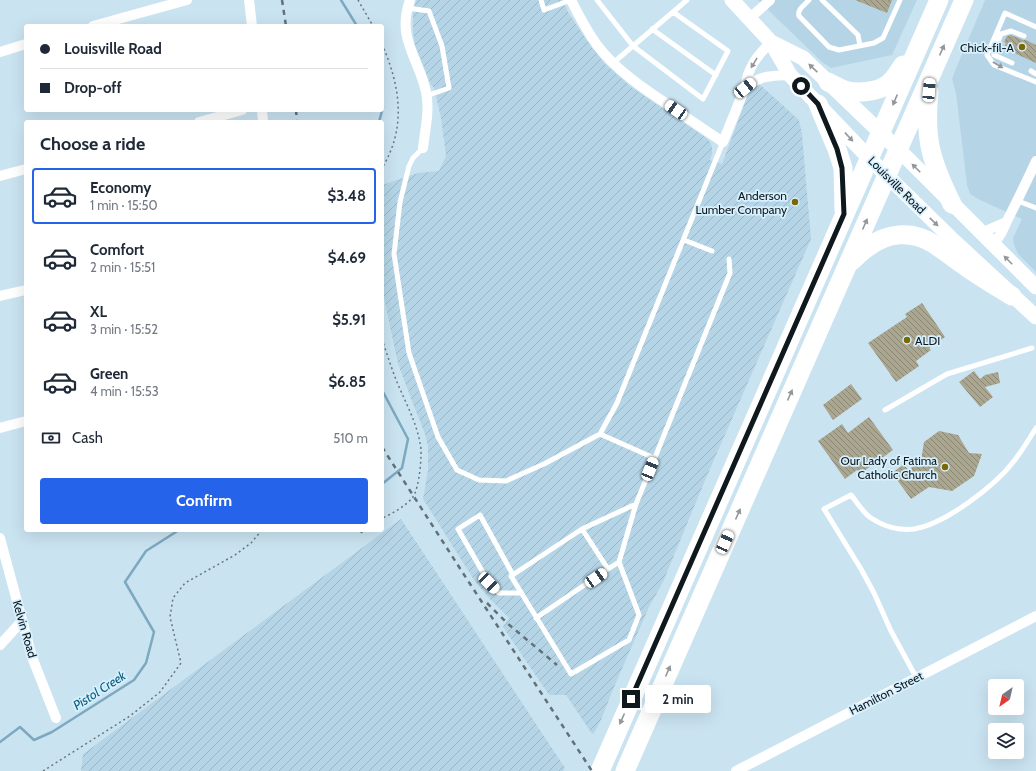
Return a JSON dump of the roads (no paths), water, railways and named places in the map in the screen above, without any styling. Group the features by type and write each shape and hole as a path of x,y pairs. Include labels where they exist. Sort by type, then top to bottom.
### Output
{"highway":[{"path":"600,771 939,0"},
{"path":"625,771 964,0"},
{"path":"828,82 848,91 860,92 884,87 896,75 924,34"},
{"path":"930,77 927,124 929,146 934,163 952,204"},
{"path":"818,104 837,149 842,168 844,214"},
{"path":"846,266 867,247 880,239 892,235 913,236 931,242 974,273 1012,296"}],"main road":[{"name":"Louisville Road","path":"732,0 771,42 790,75 870,158 955,242 1036,317"},
{"name":"Louisville Road","path":"771,42 803,58 1036,287"},
{"path":"955,242 976,248 984,248 992,244"}],"street":[{"path":"100,24 187,0"},
{"path":"249,0 252,24"},
{"path":"571,0 591,37 613,63 652,94 723,142 745,88 746,78 751,65 758,55 771,42"},
{"path":"749,19 770,0"},
{"path":"408,4 406,26 408,42 423,82 426,96 427,106 423,148"},
{"path":"0,52 24,45"},
{"path":"745,88 760,78 790,75"},
{"path":"206,120 235,112"},
{"path":"992,244 1002,234 1006,222 1018,201 1036,161"},
{"path":"0,176 24,170"},
{"path":"981,233 1006,222"},
{"path":"0,296 24,290"},
{"path":"0,428 24,422"},
{"name":"Kelvin Road","path":"0,538 2,554 32,657 56,718"},
{"name":"Hamilton Street","path":"736,771 1036,616"},
{"path":"0,645 22,621"}],"lane":[{"path":"540,0 544,10 571,0"},
{"path":"597,0 633,46 703,99 728,51 673,12"},
{"path":"613,63 687,0"},
{"path":"809,0 798,13 799,16 829,46 839,50 874,43 883,38 900,0"},
{"path":"822,0 858,35 860,46"},
{"path":"408,4 429,11 442,46 449,88 426,96"},
{"path":"1036,27 1005,13 987,55 994,65 1036,82"},
{"path":"999,26 1001,34 994,51 994,55 1012,63"},
{"path":"652,29 716,75"},
{"path":"1001,34 1011,31 1024,36"},
{"path":"423,148 413,158 409,166 400,202 394,254 409,353 438,437 457,470 479,480 506,481 544,464 600,434 617,403 723,142"},
{"path":"1018,201 1036,208"},
{"path":"684,240 712,251"},
{"path":"521,593 499,593 489,583 458,529 480,515 513,575 511,576 571,674 629,640 639,616 619,562 636,504 730,273 729,259"},
{"path":"884,410 947,374 1032,348"},
{"path":"916,677 891,631 874,593 861,569 824,509 851,495 869,517 884,525 900,529 915,529 937,521 967,504 994,482 1014,461 1036,428"},
{"path":"600,434 654,458"},
{"path":"513,575 582,529 636,504"},
{"path":"582,529 608,570"},
{"path":"536,618 619,562"}],"waterway":[{"name":"Pistol Creek","path":"341,0 356,24"},
{"name":"Pistol Creek","path":"380,120 382,112"},
{"name":"Pistol Creek","path":"384,394 408,439 402,468 384,482"},
{"name":"Pistol Creek","path":"0,742 20,727 34,740 52,732 134,680 146,663 154,632 125,582 146,551 176,532"}],"railway":[{"path":"282,0 286,24"},
{"path":"296,112 297,120"},
{"path":"384,450 592,771"},
{"path":"487,603 507,623 557,665"}],"place":[{"name":"Chick-fil-A","path":"1022,47"},
{"name":"Anderson Lumber Company","path":"795,202"},
{"name":"ALDI","path":"907,340"},
{"name":"Our Lady of Fatima Catholic Church","path":"945,467"}]}
